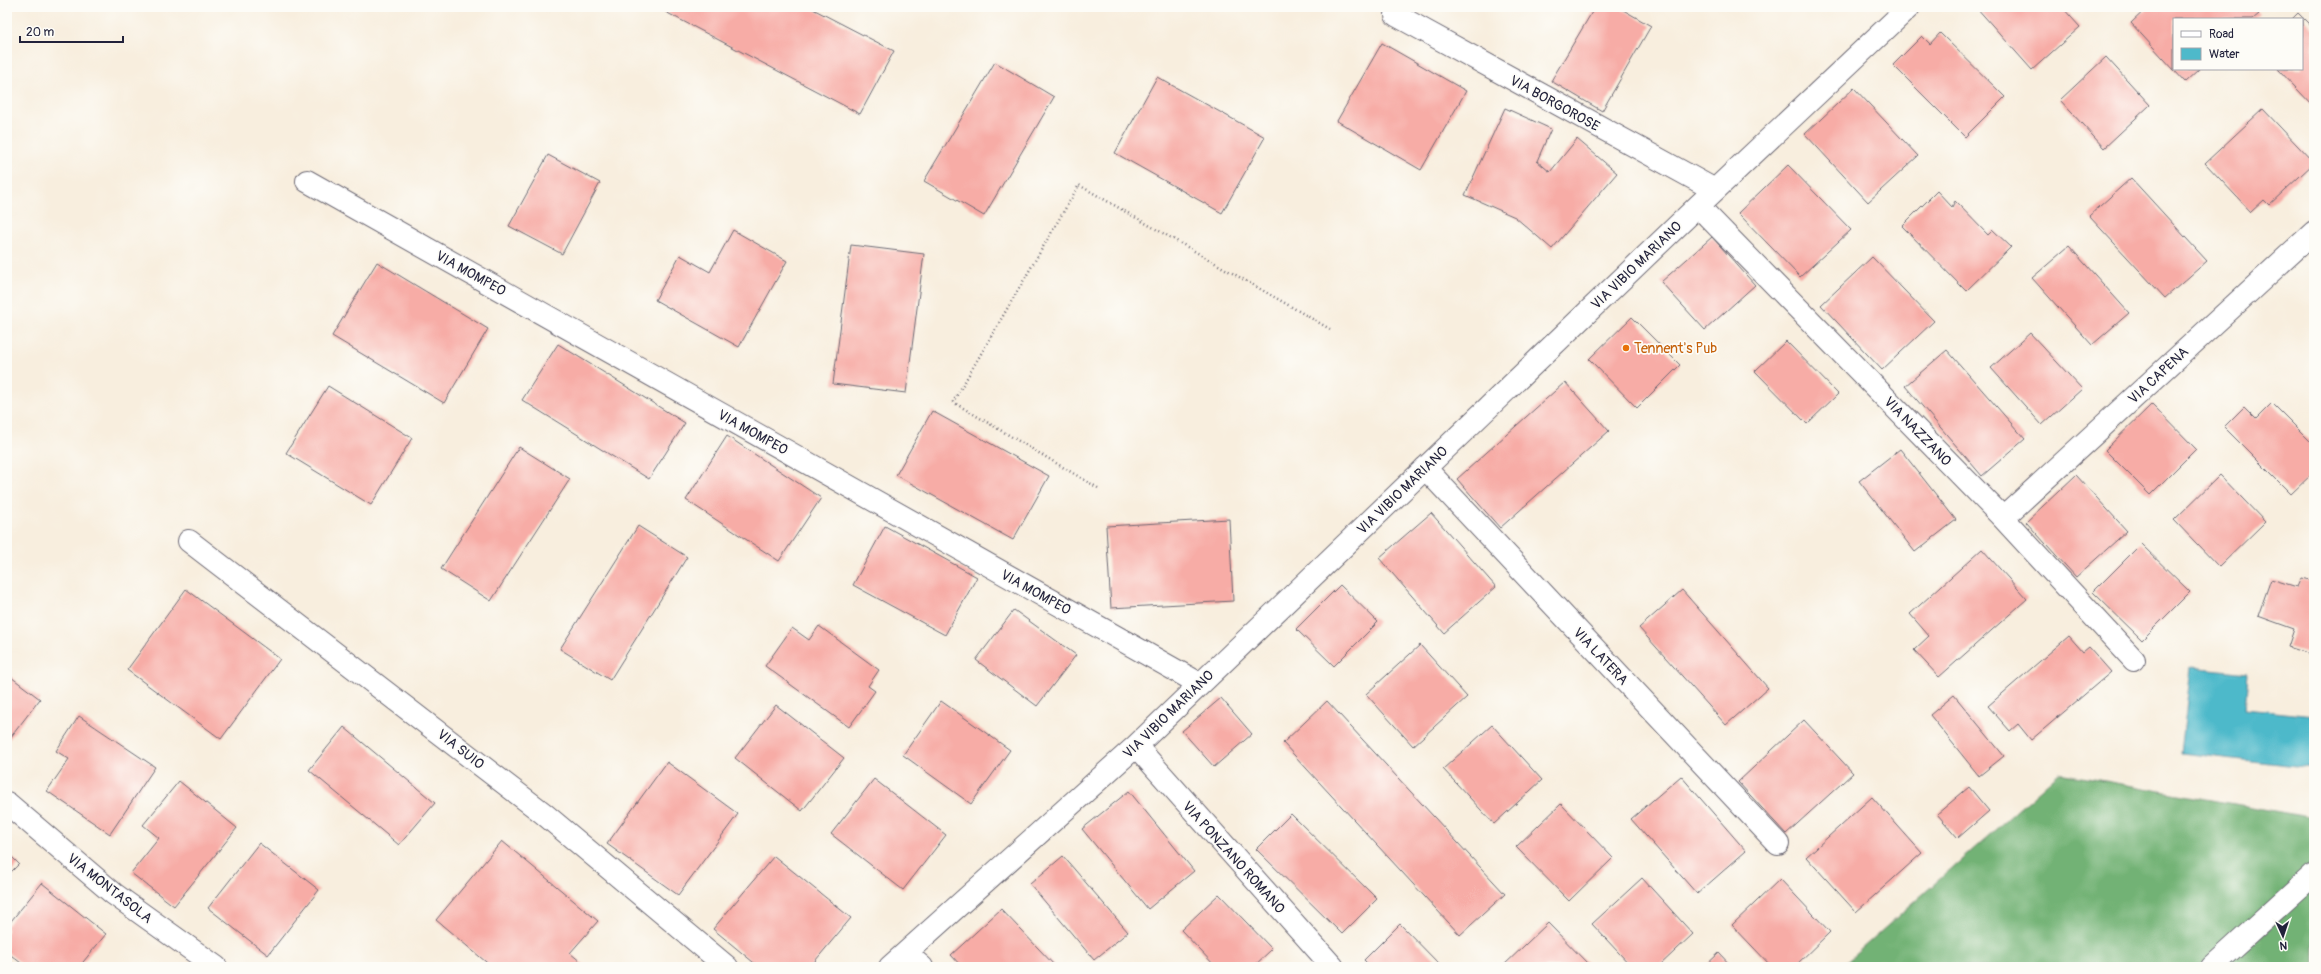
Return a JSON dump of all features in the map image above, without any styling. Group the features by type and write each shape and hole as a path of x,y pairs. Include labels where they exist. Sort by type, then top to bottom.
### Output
{"street":[{"name":"VIA VIBIO MARIANO","path":"890,967 914,960 1698,206 1909,7"},
{"name":"VIA BORGOROSE","path":"1398,11 1715,190"},
{"name":"VIA MOMPEO","path":"307,181 1200,684"},
{"name":"VIA NAZZANO","path":"1698,206 2003,518 2134,660"},
{"name":"VIA CAPENA","path":"2003,518 2314,232"},
{"name":"VIA LATERA","path":"1425,468 1778,844"},
{"name":"VIA SUIO","path":"189,541 543,813 727,967"},
{"name":"VIA PONZANO ROMANO","path":"1136,746 1333,967"},
{"name":"VIA MONTASOLA","path":"7,803 114,894 216,967"},
{"path":"2212,967 2314,874"}],"path":[{"path":"1098,488 953,402 1079,185 1330,329"}],"green space":[{"path":"2059,773 2314,818 2314,967 1841,967"}],"water":[{"path":"2191,667 2248,673 2245,709 2314,716 2314,768 2181,753"}],"building":[{"path":"656,7 809,7 894,51 860,114"},
{"path":"1595,7 1618,7 1651,26 1602,111 1551,81"},
{"path":"1976,7 2062,7 2080,27 2032,70"},
{"path":"2148,7 2252,7 2259,14 2254,18 2173,18 2173,69 2131,23"},
{"path":"2298,13 2303,18 2293,18"},
{"path":"2303,18 2314,29 2314,107 2279,70 2303,70"},
{"path":"1940,33 2005,97 1965,137 1893,65 1922,36 1930,44"},
{"path":"1382,43 1466,91 1421,170 1337,121"},
{"path":"2106,57 2150,105 2104,148 2060,100"},
{"path":"995,62 1054,97 984,216 924,181"},
{"path":"2174,70 2198,70 2185,82"},
{"path":"1157,77 1265,137 1222,213 1115,153"},
{"path":"1854,88 1918,156 1868,202 1805,134"},
{"path":"1505,108 1551,129 1537,161 1550,172 1577,139 1617,173 1552,249 1515,217 1465,195"},
{"path":"2263,109 2314,163 2269,205 2264,200 2251,212 2205,163"},
{"path":"548,155 600,183 562,254 509,226"},
{"path":"1788,165 1851,230 1800,277 1738,213"},
{"path":"2131,178 2207,261 2165,298 2089,216"},
{"path":"1937,191 1952,207 1955,201 1988,235 1993,230 2011,247 1966,291 1902,226"},
{"path":"733,230 787,261 739,347 655,300 680,255 710,272"},
{"path":"1712,237 1755,285 1705,330 1661,282"},
{"path":"851,245 924,254 906,393 833,384"},
{"path":"2069,246 2129,313 2092,345 2032,278"},
{"path":"1872,257 1934,321 1882,370 1821,305"},
{"path":"377,262 488,329 444,403 332,336"},
{"path":"1632,317 1680,365 1637,408 1589,359"},
{"path":"2030,333 2082,389 2042,425 1991,368"},
{"path":"1786,341 1838,394 1807,424 1755,371"},
{"path":"558,344 685,423 649,479 522,400"},
{"path":"1947,350 2025,439 1982,476 1905,386"},
{"path":"1565,382 1609,431 1500,528 1457,479"},
{"path":"328,386 412,438 371,505 286,453"},
{"path":"2272,403 2314,445 2314,472 2291,494 2224,427 2244,407 2256,419"},
{"path":"2152,404 2196,449 2150,495 2105,450"},
{"path":"932,411 1049,476 1013,540 896,475"},
{"path":"727,436 821,498 779,561 686,500"},
{"path":"519,447 570,479 491,601 441,569"},
{"path":"1900,449 1956,520 1915,552 1859,481"},
{"path":"2076,475 2127,531 2076,577 2026,522"},
{"path":"2220,475 2265,522 2219,567 2174,520"},
{"path":"1431,513 1496,587 1444,633 1379,558"},
{"path":"1229,519 1233,601 1111,608 1106,526"},
{"path":"638,526 687,557 610,680 560,649"},
{"path":"885,526 977,577 945,635 853,585"},
{"path":"2141,544 2190,592 2142,640 2093,592"},
{"path":"1982,549 2027,599 1939,677 1914,650 1929,636 1910,614"},
{"path":"2301,578 2314,581 2314,655 2288,647 2294,629 2258,616 2271,579 2297,587"},
{"path":"1340,585 1378,622 1334,666 1296,629"},
{"path":"186,589 280,659 221,739 127,670"},
{"path":"1682,590 1768,688 1726,725 1639,628"},
{"path":"1014,610 1076,655 1037,706 976,660"},
{"path":"819,626 879,670 868,686 875,691 849,727 765,666 792,628 809,640"},
{"path":"2069,636 2083,652 2089,647 2111,672 2031,740 2018,724 2010,731 1988,706"},
{"path":"1420,645 1467,697 1413,746 1366,694"},
{"path":"7,674 40,699 7,742"},
{"path":"1954,695 2004,756 1979,776 1930,715"},
{"path":"1221,698 1252,734 1214,767 1182,731"},
{"path":"941,701 1010,750 971,804 903,755"},
{"path":"1327,701 1505,894 1460,935 1283,743"},
{"path":"776,705 844,758 802,811 735,758"},
{"path":"79,716 155,767 110,834 47,791 69,759 56,751"},
{"path":"1804,720 1853,773 1786,834 1738,782"},
{"path":"1492,725 1542,780 1494,824 1443,769"},
{"path":"344,727 435,803 399,845 309,770"},
{"path":"667,762 738,814 678,895 607,844"},
{"path":"1681,776 1746,851 1697,894 1631,819"},
{"path":"874,779 946,835 903,890 831,834"},
{"path":"179,781 237,828 174,906 131,873 159,838 143,825"},
{"path":"1969,787 1989,811 1958,838 1937,814"},
{"path":"1129,791 1194,871 1148,909 1082,829"},
{"path":"1872,797 1922,853 1856,912 1806,857"},
{"path":"1561,804 1613,858 1569,901 1516,847"},
{"path":"1291,814 1377,899 1342,934 1256,849"},
{"path":"502,841 598,921 570,953 587,967 492,967 436,920"},
{"path":"259,843 319,890 268,955 208,908"},
{"path":"7,852 19,864 7,876"},
{"path":"774,856 851,918 810,967 759,967 713,929"},
{"path":"1063,856 1128,932 1094,960 1030,884"},
{"path":"1642,878 1693,934 1658,967 1632,967 1592,924"},
{"path":"1780,879 1830,932 1794,967 1772,967 1732,925"},
{"path":"42,883 106,934 79,967 26,967 7,952 7,926"},
{"path":"1219,894 1272,949 1253,967 1216,967 1181,930"},
{"path":"1001,909 1056,967 962,967 951,955"},
{"path":"1548,923 1591,967 1502,967"},
{"path":"1400,924 1442,967 1371,967 1364,960"},
{"path":"1719,953 1732,967 1704,967"}],"place":[{"name":"Tennent's Pub","path":"1626,348"}]}
